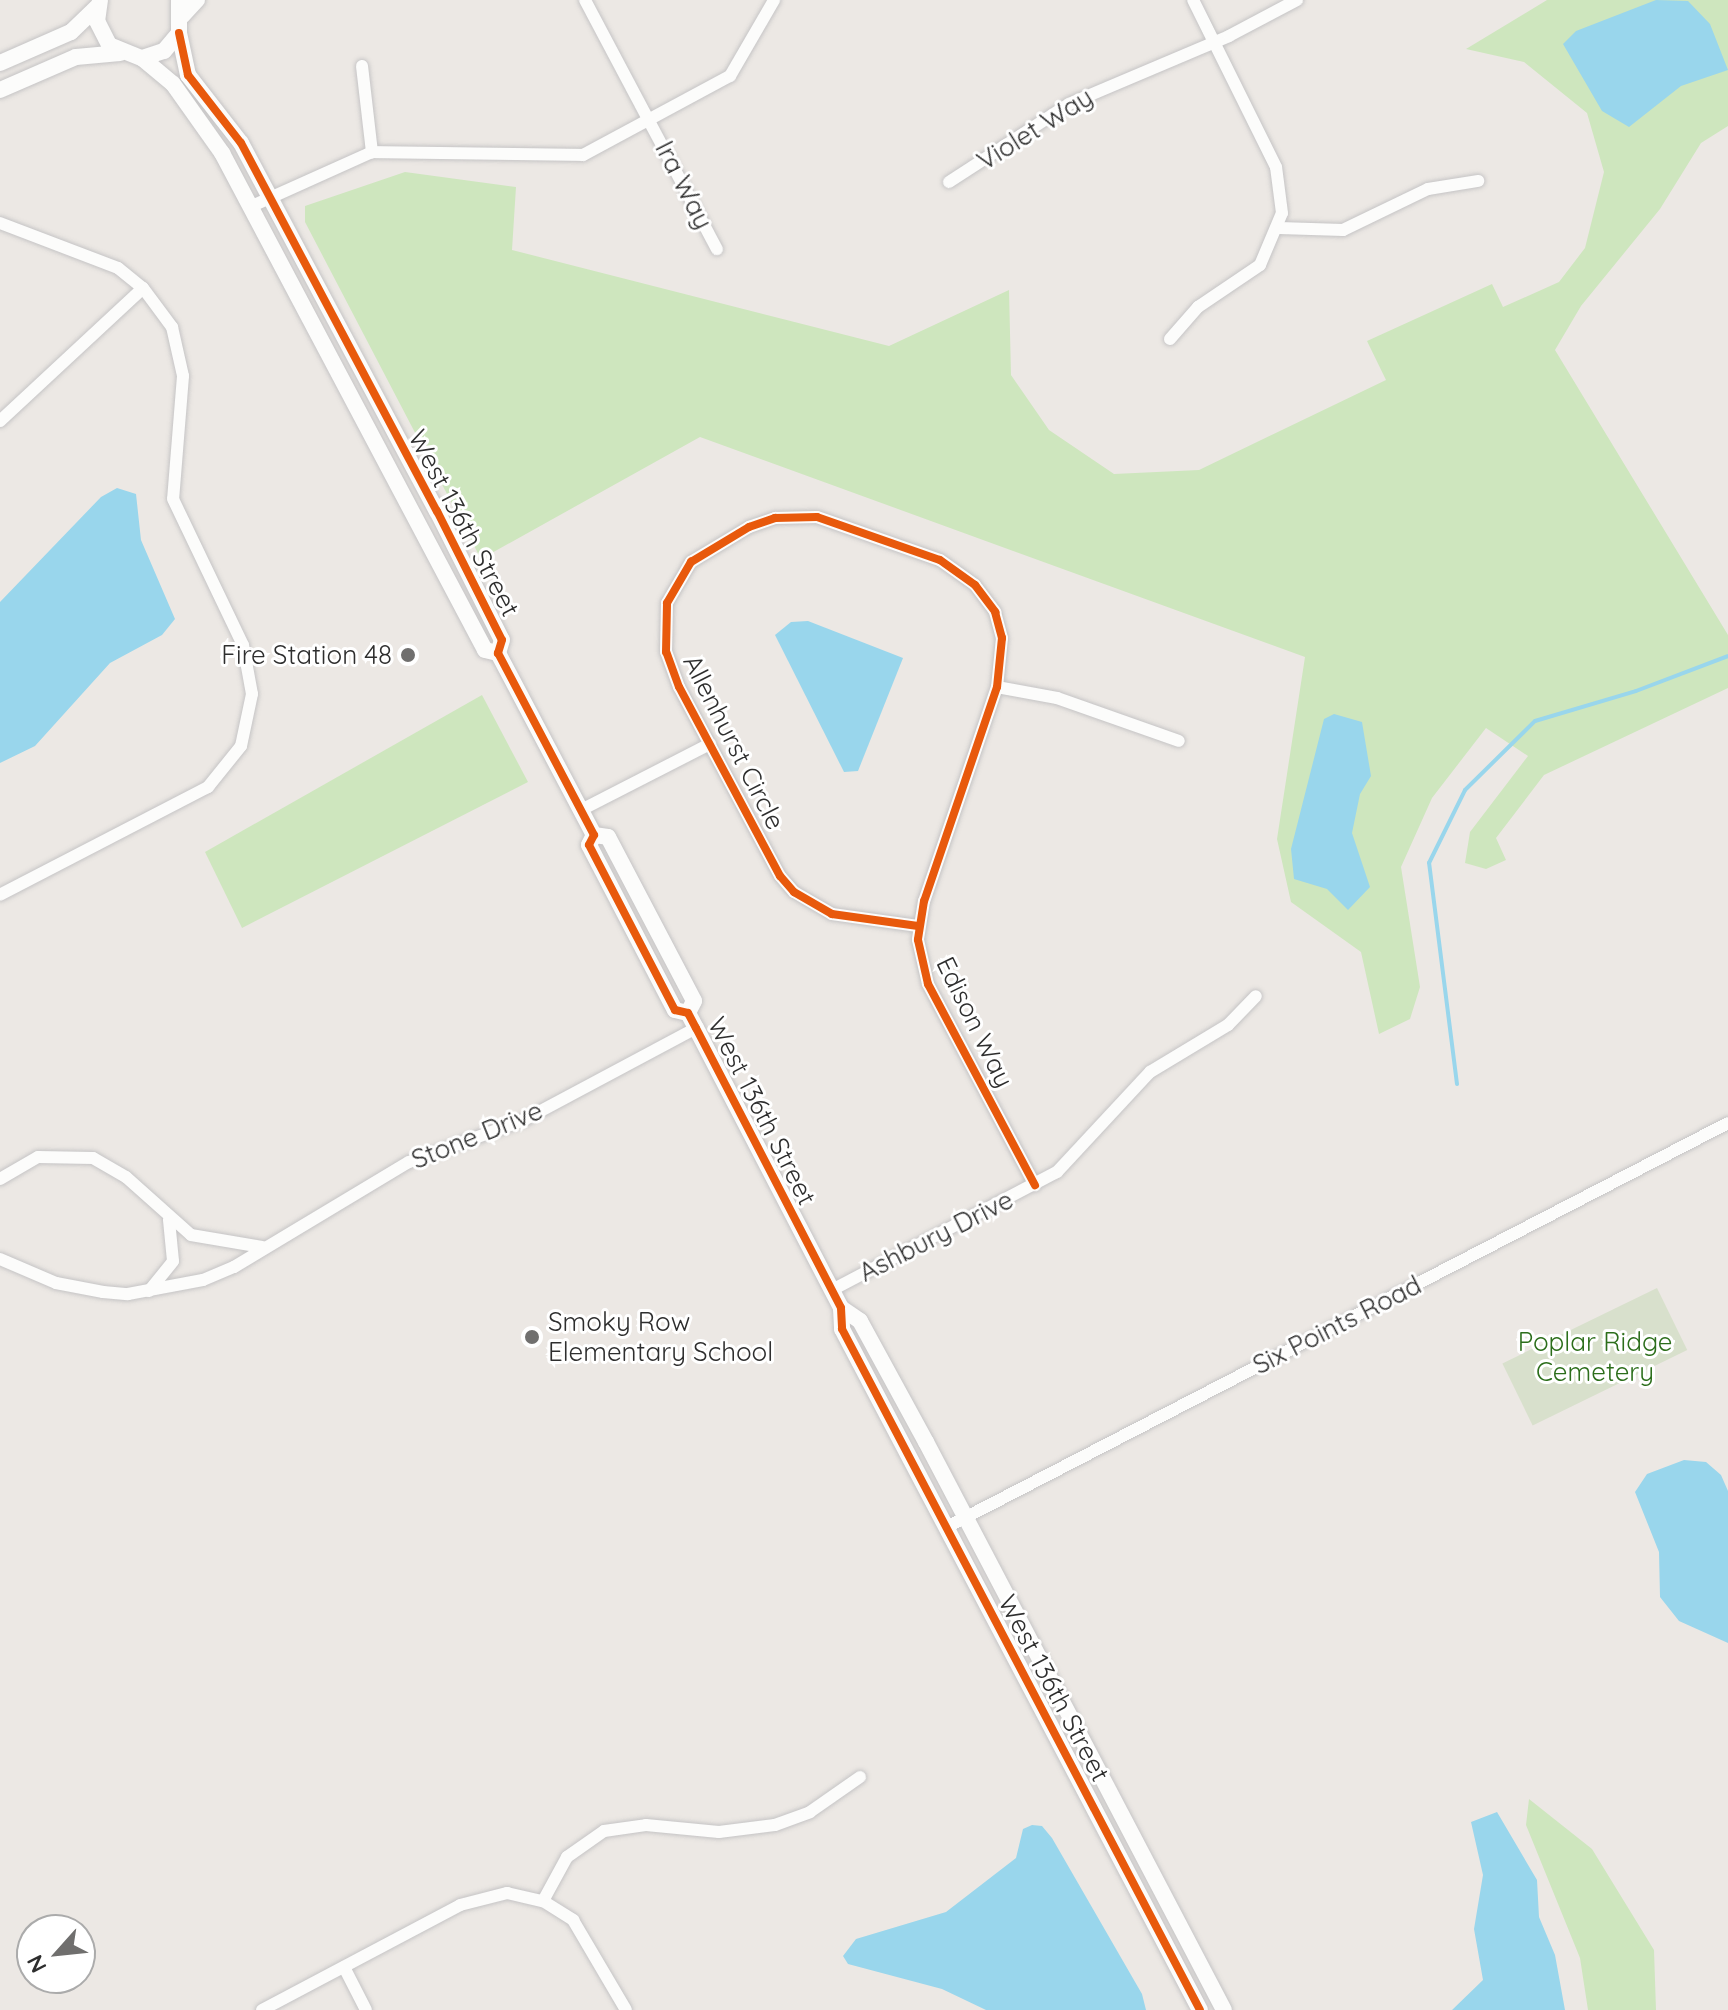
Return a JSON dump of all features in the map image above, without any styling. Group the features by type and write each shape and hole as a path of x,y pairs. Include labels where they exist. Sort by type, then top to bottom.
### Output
{"street":[{"path":"0,90 81,55 120,53 142,58 164,51 179,33 181,8 197,0"},
{"name":"Ira Way","path":"585,0 717,249"},
{"path":"252,206 372,152 562,159 583,155 730,76 774,0"},
{"path":"1170,339 1198,307 1252,274 1279,228 1282,198 1276,167 1193,0"},
{"name":"Violet Way","path":"949,182 1069,104 1212,43 1297,0"},
{"path":"99,4 101,34 120,53"},
{"path":"0,63 71,32 99,4"},
{"name":"West 136th Street","path":"179,33 188,75 228,122 271,196 502,640 498,653 594,835 589,845 675,1010 692,1020 841,1308 842,1329 1200,2010"},
{"name":"West 136th Street","path":"142,58 187,101 252,206 485,650 498,653"},
{"path":"362,66 372,152"},
{"path":"1279,228 1343,230 1428,189 1478,181"},
{"path":"0,223 118,268 161,308 181,351 173,499 243,645 250,667 249,723 241,746 208,787 0,895"},
{"path":"0,421 143,288"},
{"name":"Allenhurst Circle","path":"918,926 832,914 794,892 780,876 710,744 666,652 667,603 691,562 706,550 775,518 817,517 961,572 995,612 1002,638 997,687"},
{"path":"997,687 1057,698 1179,741"},
{"name":"Edison Way","path":"997,687 918,926 928,984 1035,1185"},
{"path":"581,810 710,744"},
{"name":"Ashbury Drive","path":"832,1290 1035,1185 1070,1161 1150,1072 1228,1025 1256,996"},
{"name":"Stone Drive","path":"1,1259 77,1288 149,1291 203,1280 409,1162 524,1120 692,1020"},
{"name":"Six Points Road","path":"947,1527 1728,1123"},
{"path":"0,1179 38,1157 93,1158 126,1177 168,1218 209,1242 262,1247"},
{"path":"149,1291 173,1261 168,1218"},
{"name":"West 136th Street","path":"841,1308 860,1321 1224,2010"},
{"path":"543,1901 567,1857 604,1831 646,1825 719,1832 775,1825 810,1812 860,1777"},
{"path":"262,2010 475,1899 507,1893 543,1901 573,1920 586,1937 626,2010"},
{"path":"344,1967 366,2010"}],"green space":[{"path":"1547,0 1728,0 1728,126 1701,143 1660,209 1581,306 1555,350 1728,635 1728,688 1544,775 1496,838 1506,860 1486,869 1465,863 1470,832 1528,756 1486,728 1432,798 1401,867 1420,987 1410,1019 1379,1034 1361,952 1291,902 1277,839 1305,657 700,437 481,559 305,222 305,206 405,172 516,187 512,250 889,346 1009,290 1011,375 1049,430 1114,474 1199,470 1386,380 1367,341 1492,284 1503,307 1559,282 1585,248 1604,172 1587,113 1524,62 1466,49"},
{"path":"482,695 528,782 242,928 205,852"},
{"name":"Poplar Ridge Cemetery","path":"1657,1288 1687,1350 1533,1425 1502,1363"},
{"path":"1529,1799 1592,1849 1654,1950 1656,2010 1588,2010 1580,1958 1526,1825"}],"water":[{"path":"1656,0 1688,1 1710,24 1728,70 1681,86 1629,127 1602,111 1563,44 1576,31"},
{"path":"117,488 136,494 141,540 175,619 162,635 110,663 35,746 0,763 0,602 101,497"},
{"path":"808,621 903,658 858,771 844,772 775,635 791,622"},
{"path":"1334,714 1362,722 1371,776 1360,794 1352,833 1370,887 1348,910 1327,889 1294,879 1291,849 1324,719"},
{"path":"1684,1460 1706,1462 1721,1475 1728,1491 1728,1643 1679,1621 1660,1597 1659,1552 1635,1492 1647,1474"},
{"path":"1497,1812 1537,1880 1539,1917 1555,1955 1565,2010 1452,2010 1483,1980 1474,1929 1483,1875 1471,1822"},
{"path":"1032,1825 1042,1826 1052,1838 1142,1994 1146,2010 986,2010 942,1989 848,1964 843,1956 856,1939 946,1912 1016,1858 1023,1829"}],"waterway":[{"path":"1457,1084 1429,863 1465,790 1535,721 1636,691 1728,656"}],"cycle path":[{"path":"179,33 188,75 241,143 437,511 502,640 498,653 594,835 589,845 675,1010 688,1013 696,1028 841,1308 842,1329 1200,2010"},
{"path":"918,926 832,914 794,892 780,876 679,687 666,652 667,603 691,562 749,527 775,518 817,517 940,560 975,585 995,612 1002,638 997,687 924,901 918,940 928,984 1035,1185"}],"place":[{"name":"Fire Station 48","path":"408,655"},
{"name":"Smoky Row Elementary School","path":"532,1337"}]}
